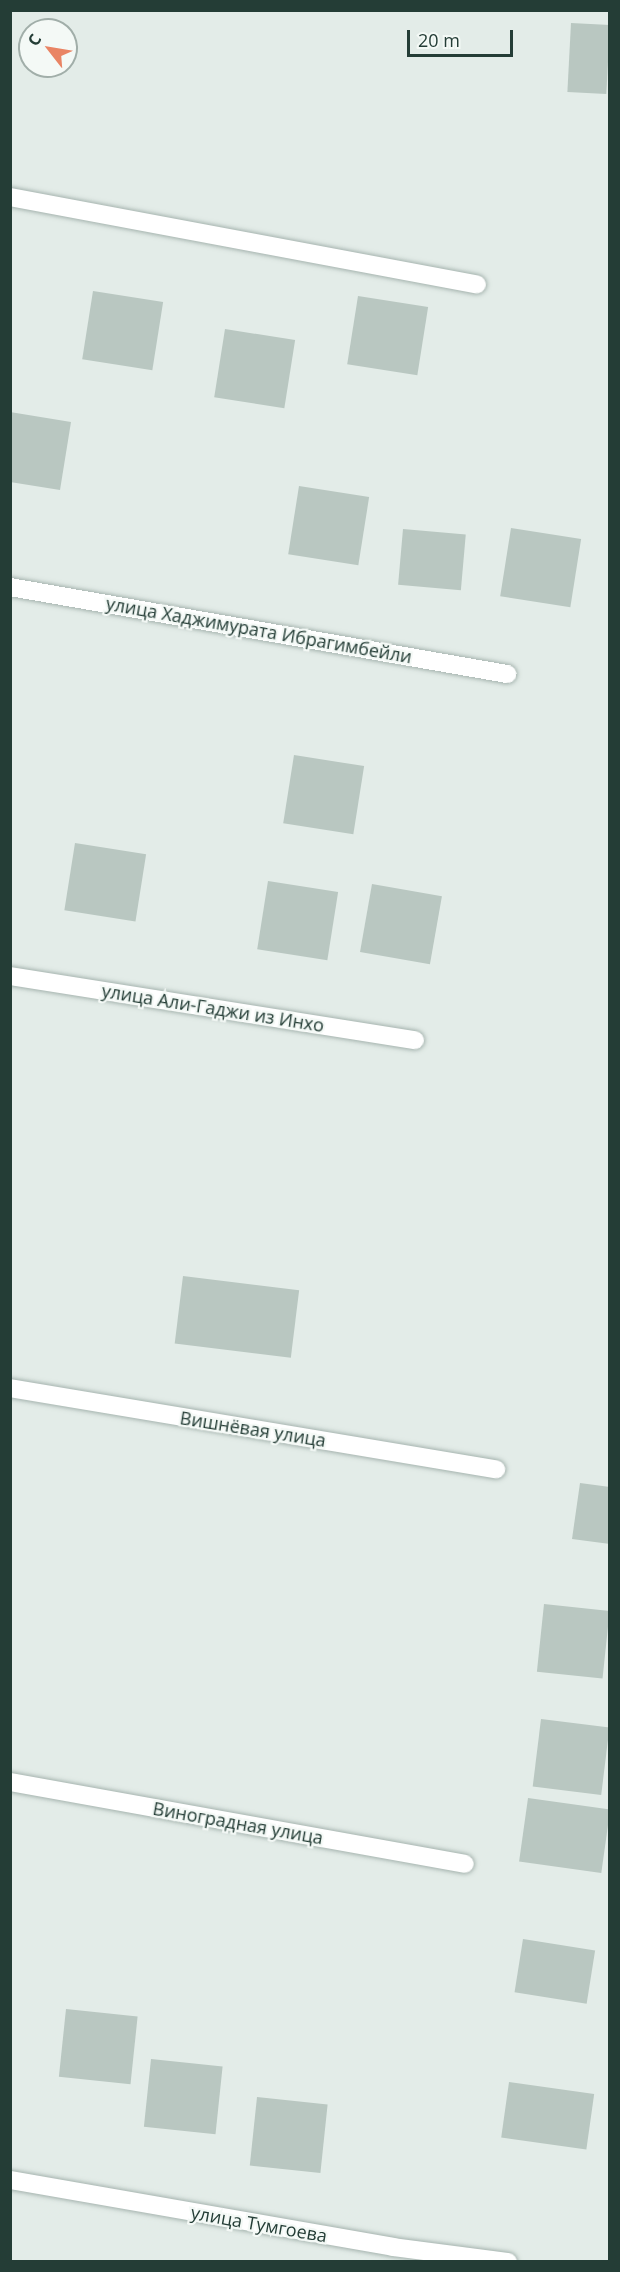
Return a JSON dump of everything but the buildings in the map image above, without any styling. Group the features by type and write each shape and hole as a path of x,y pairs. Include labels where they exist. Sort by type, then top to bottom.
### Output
{"street":[{"path":"10,197 477,284"},
{"name":"улица Хаджимурата Ибрагимбейли","path":"10,587 507,674"},
{"name":"улица Али-Гаджи из Инхо","path":"10,976 415,1040"},
{"name":"Вишнёвая улица","path":"10,1388 496,1469"},
{"name":"Виноградная улица","path":"10,1782 465,1864"},
{"name":"улица Тумгоева","path":"10,2180 394,2254 507,2262"}]}
